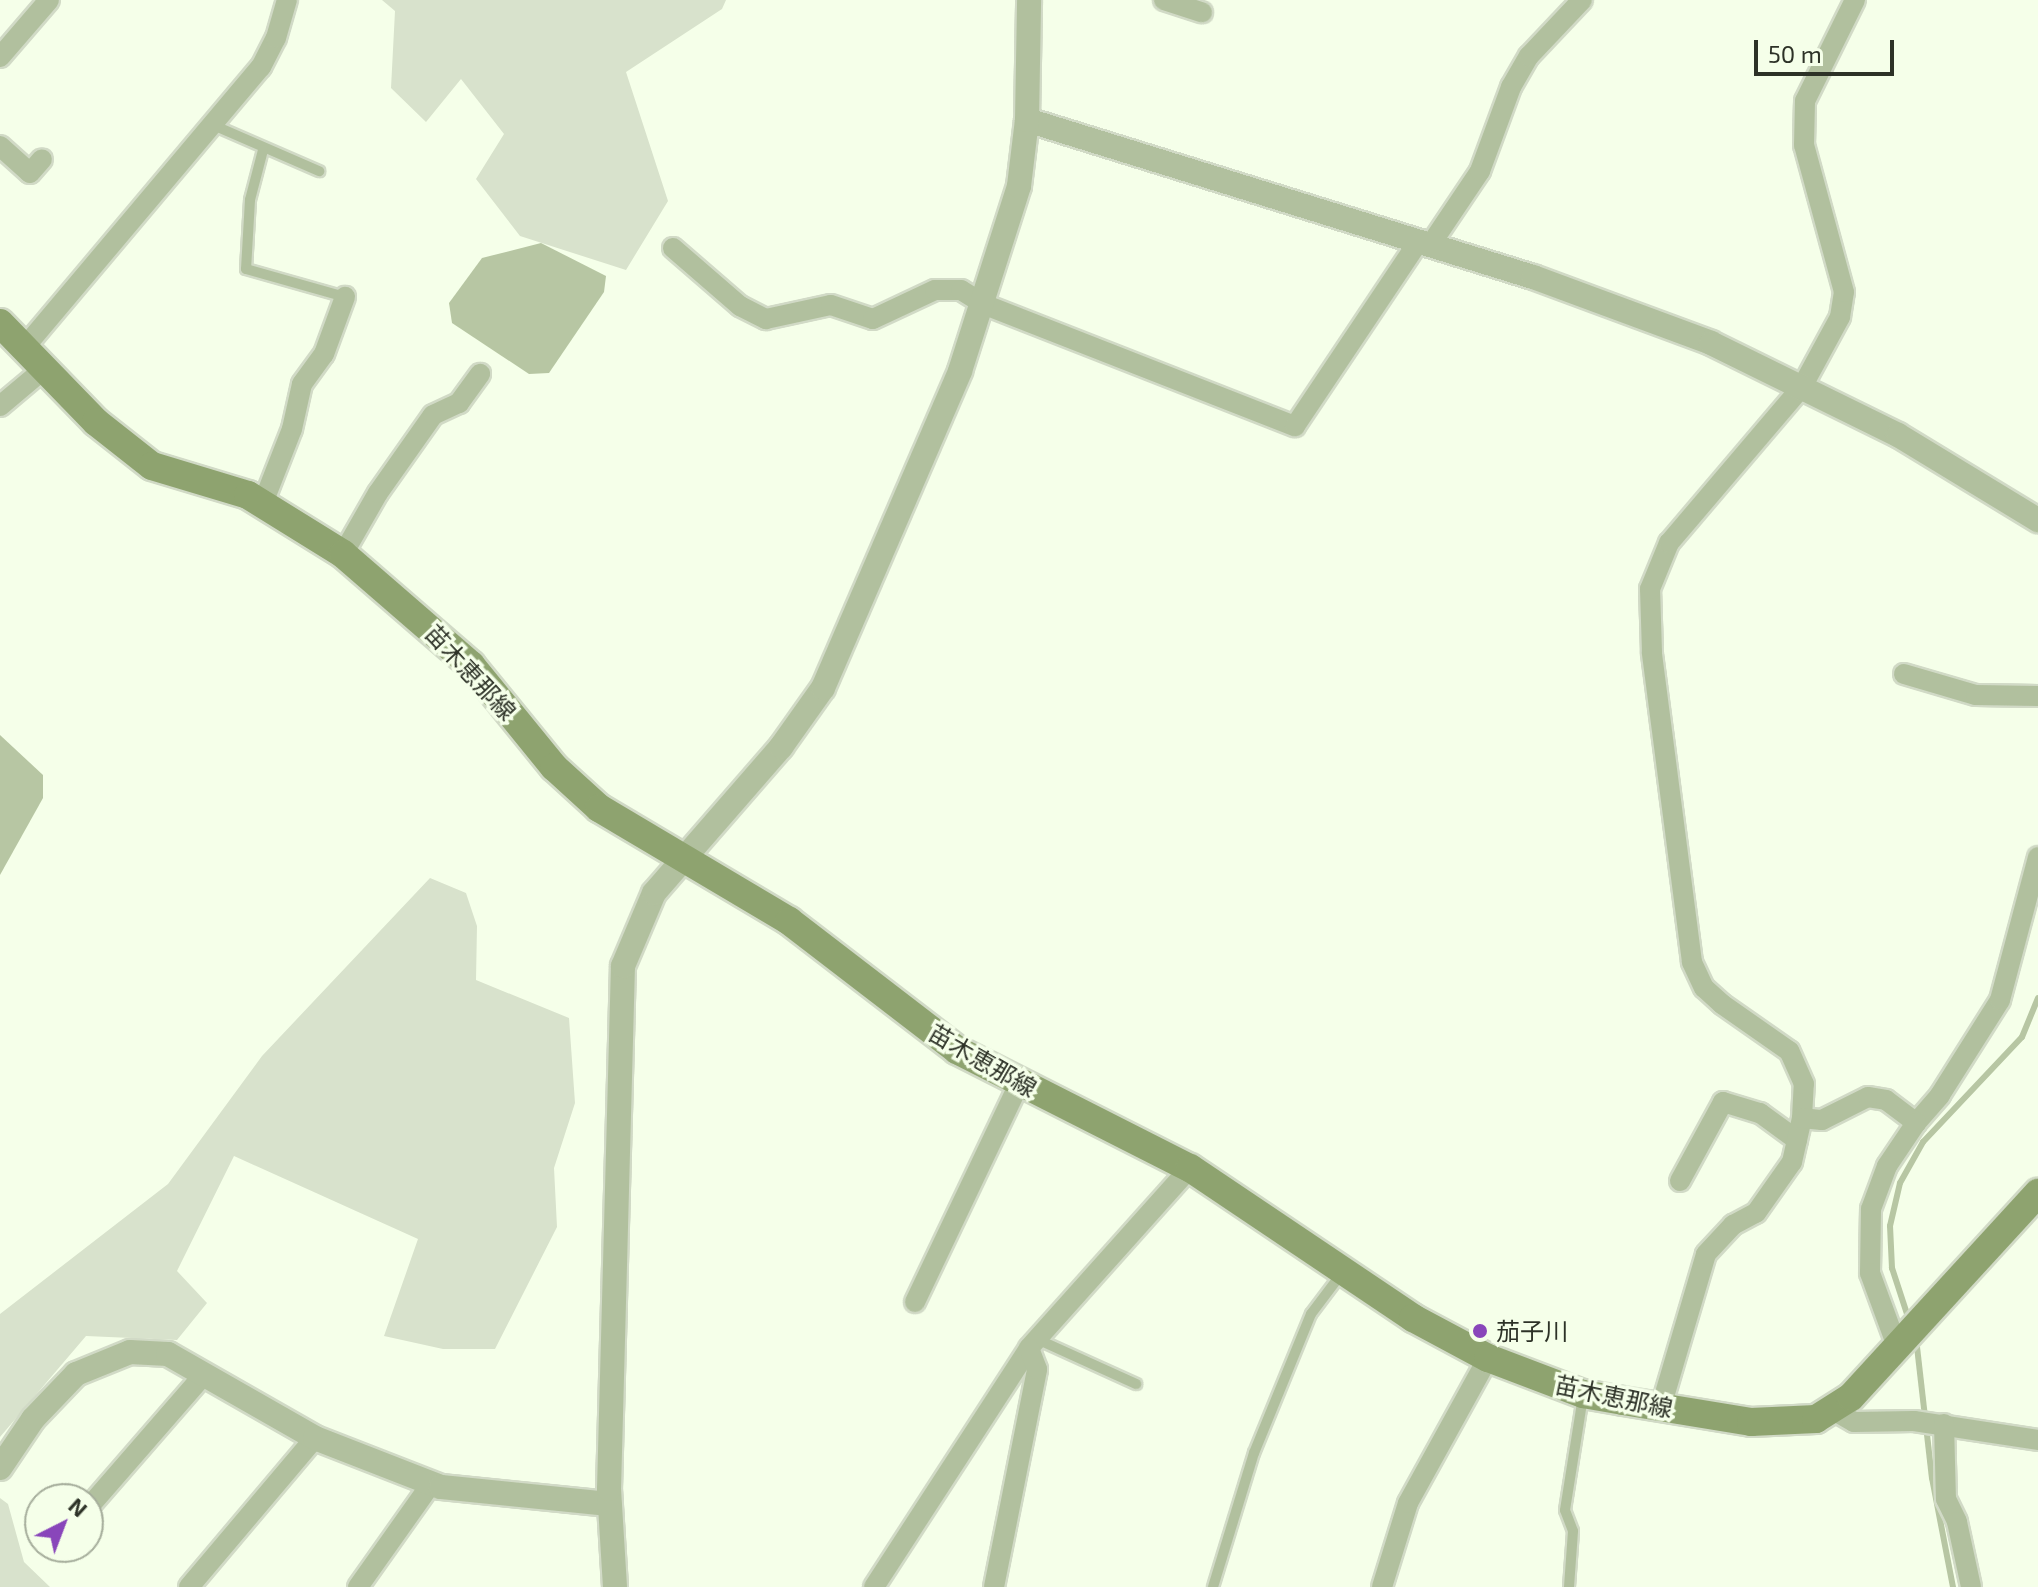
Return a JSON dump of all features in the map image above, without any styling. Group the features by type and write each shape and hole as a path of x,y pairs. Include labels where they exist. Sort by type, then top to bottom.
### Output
{"main road":[{"name":"苗木恵那線","path":"0,323 96,422 152,466 263,503 343,554 471,665 565,779 599,808 789,921 957,1050 1190,1168 1343,1271 1488,1358 1583,1394 1661,1407 1782,1425 1835,1411 1910,1336 2038,1193"}],"street":[{"path":"0,57 49,0"},
{"path":"24,348 261,67 287,0"},
{"path":"615,1587 609,1504 622,981 640,917 682,858 781,747 836,665 960,371 1019,186 1027,120 1029,0"},
{"path":"1164,0 1202,12"},
{"path":"673,248 740,306 766,319 831,305 873,319 935,290 961,290 983,304 1295,426 1425,242 1480,171 1511,87 1529,56 1582,0"},
{"path":"1661,1407 1706,1254 1733,1225 1756,1213 1792,1162 1802,1118 1804,1084 1789,1051 1704,988 1692,962 1652,652 1650,589 1669,543 1802,387 1840,317 1844,292 1804,145 1805,101 1855,0"},
{"path":"1027,120 1425,242 1628,311 1802,387 1898,435 2038,520"},
{"path":"0,146 30,173 42,159"},
{"path":"263,503 292,429 302,384 324,354 345,297"},
{"path":"0,406 44,369"},
{"path":"343,554 378,493 433,415 459,403 480,374"},
{"path":"1904,674 1976,695 2038,696"},
{"path":"1910,1336 1870,1273 1871,1209 1887,1166 2000,1000 2038,857"},
{"path":"915,1302 1020,1082"},
{"path":"1802,1118 1822,1120 1868,1097 1886,1100 1916,1123"},
{"path":"1680,1181 1723,1102 1760,1113 1797,1140"},
{"path":"874,1587 1033,1344 1190,1168"},
{"path":"994,1587 1037,1369 1033,1344"},
{"path":"0,1468 33,1419 76,1374 99,1361 130,1352 168,1354 202,1377 315,1438 431,1484 609,1504"},
{"path":"1382,1587 1408,1503 1488,1358"},
{"path":"104,1490 202,1377"},
{"path":"1835,1411 1854,1422 1914,1421 2038,1440"},
{"path":"1941,1424 1946,1499 1957,1522 1971,1587"},
{"path":"189,1587 315,1438"},
{"path":"358,1587 431,1484"}],"lane":[{"path":"213,125 263,150 319,171"},
{"path":"263,150 250,200 246,269 345,297"},
{"path":"1213,1587 1254,1453 1311,1314 1343,1271"},
{"path":"1033,1344 1136,1384"},
{"path":"1569,1587 1573,1531 1565,1510 1583,1394"}],"shaded area":[{"path":"382,0 726,0 722,9 626,72 668,201 626,270 520,236 476,179 504,134 461,79 426,122 391,88 395,11"},
{"path":"541,243 606,276 604,292 549,373 529,374 452,323 449,303 482,258"},
{"path":"0,735 43,775 43,798 0,875"},
{"path":"430,878 466,893 477,926 476,980 569,1018 575,1103 554,1168 557,1227 495,1349 443,1349 384,1336 418,1239 234,1156 177,1271 207,1303 177,1340 86,1336 0,1437 0,1314 168,1184 262,1056"},
{"path":"0,1498 8,1504 24,1563 50,1587 0,1587"}],"waterway":[{"path":"1909,1320 1892,1268 1890,1226 1900,1183 1923,1142 2022,1037 2038,998"},
{"path":"1916,1338 1932,1478 1953,1587"}],"place":[{"name":"茄子川","path":"1480,1331"}]}
